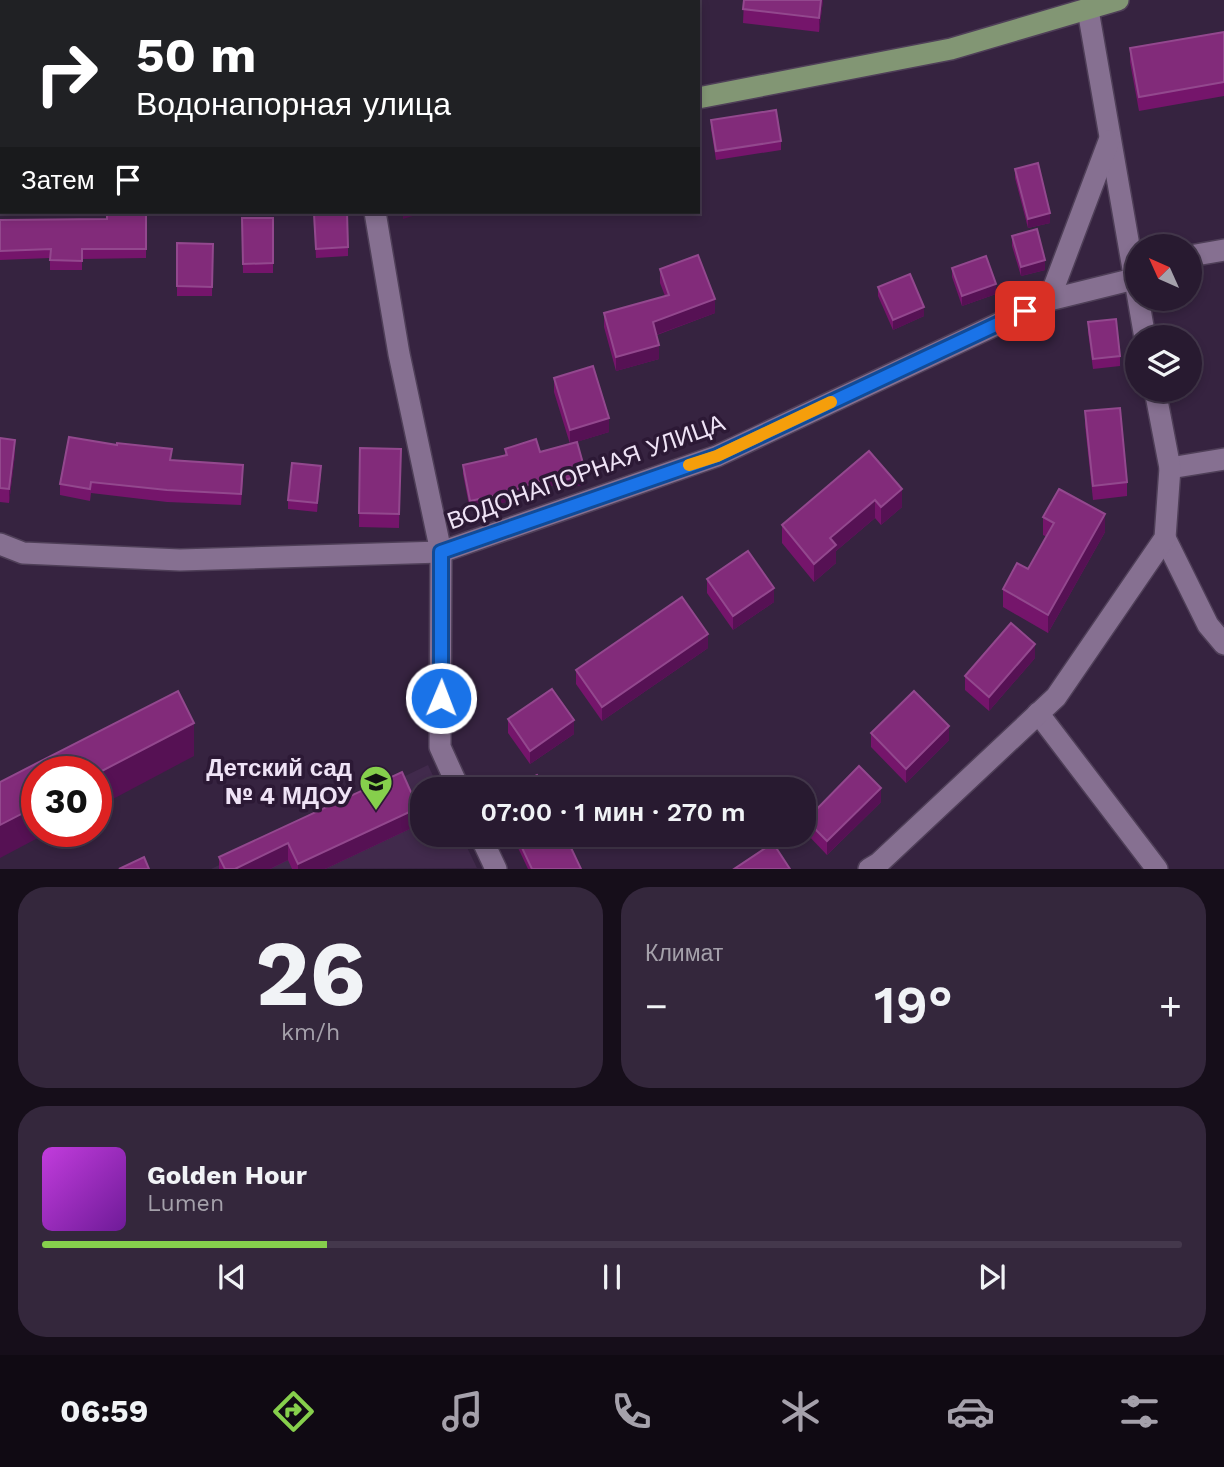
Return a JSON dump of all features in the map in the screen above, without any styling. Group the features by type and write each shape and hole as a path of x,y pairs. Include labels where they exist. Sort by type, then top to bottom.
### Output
{"main road":[{"path":"700,97 951,49 1118,0"}],"street":[{"path":"1088,10 1127,234"},
{"path":"1049,300 1110,139"},
{"path":"375,214 400,355 441,552 440,747 454,777"},
{"path":"1202,254 1224,250"},
{"name":"ВОДОНАПОРНАЯ УЛИЦА","path":"0,544 23,553 180,560 441,552 717,456 1049,300 1125,281"},
{"path":"877,867 1056,697 1165,538 1170,468 1157,402"},
{"path":"1170,468 1224,459"},
{"path":"1165,538 1216,624 1224,644"},
{"path":"1038,713 1157,869"},
{"path":"486,847 496,869"}],"shaded area":[{"name":"Детский сад № 4 МДОУ","path":"428,765 434,777 410,777 410,847 467,847 477,868 211,869"}],"building":[{"path":"744,0 821,0 819,18 743,9"},
{"path":"1224,32 1224,82 1139,97 1130,48"},
{"path":"776,110 781,141 716,151 711,120"},
{"path":"1038,163 1050,213 1028,219 1015,169"},
{"path":"107,214 146,214 146,249 82,249 82,261 50,260 51,249 0,251 0,220 107,219"},
{"path":"314,214 347,214 348,247 316,249"},
{"path":"242,218 273,218 273,263 243,264"},
{"path":"1037,229 1045,260 1021,267 1012,236"},
{"path":"177,243 213,244 212,287 177,286"},
{"path":"698,255 715,299 653,322 659,345 616,357 604,313 669,295 660,269"},
{"path":"986,256 996,284 962,296 952,268"},
{"path":"910,274 924,307 893,320 878,287"},
{"path":"1116,319 1120,356 1093,359 1088,322"},
{"path":"593,366 609,418 570,430 554,378"},
{"path":"1120,408 1127,482 1093,486 1085,411"},
{"path":"69,437 117,445 172,449 170,460 243,465 241,494 91,482 90,489 60,484"},
{"path":"0,438 15,440 9,489 0,488"},
{"path":"536,439 540,452 577,442 586,474 561,481 559,474 506,493 470,501 463,465 507,455 505,449"},
{"path":"360,448 401,449 399,514 359,513"},
{"path":"869,451 902,489 881,507 875,500 830,538 836,545 814,564 782,525"},
{"path":"292,463 321,466 317,503 288,500"},
{"path":"1059,489 1105,514 1048,615 1003,589 1017,563 1028,569 1054,523 1043,517"},
{"path":"748,551 774,588 733,616 707,579"},
{"path":"682,597 708,634 602,707 576,670"},
{"path":"1011,623 1035,644 989,697 965,676"},
{"path":"552,689 574,720 530,751 508,719"},
{"path":"178,691 194,723 112,766 112,756 51,756"},
{"path":"914,691 949,726 906,769 871,733"},
{"path":"859,766 881,788 827,841 816,830 816,810"},
{"path":"21,771 21,814 0,825 0,782"},
{"path":"402,772 410,790 410,812 298,864 288,843 235,869 225,869 219,857"},
{"path":"522,847 571,847 581,869 532,869"},
{"path":"767,847 776,847 790,869 734,869"},
{"path":"144,857 149,869 119,869"}],"slow traffic":[{"path":"689,465 717,456 831,402"}],"place":[{"name":"Детский сад № 4 МДОУ","path":"376,812"}],"route":[{"path":"441,698 441,552 717,456 1025,311"}]}
